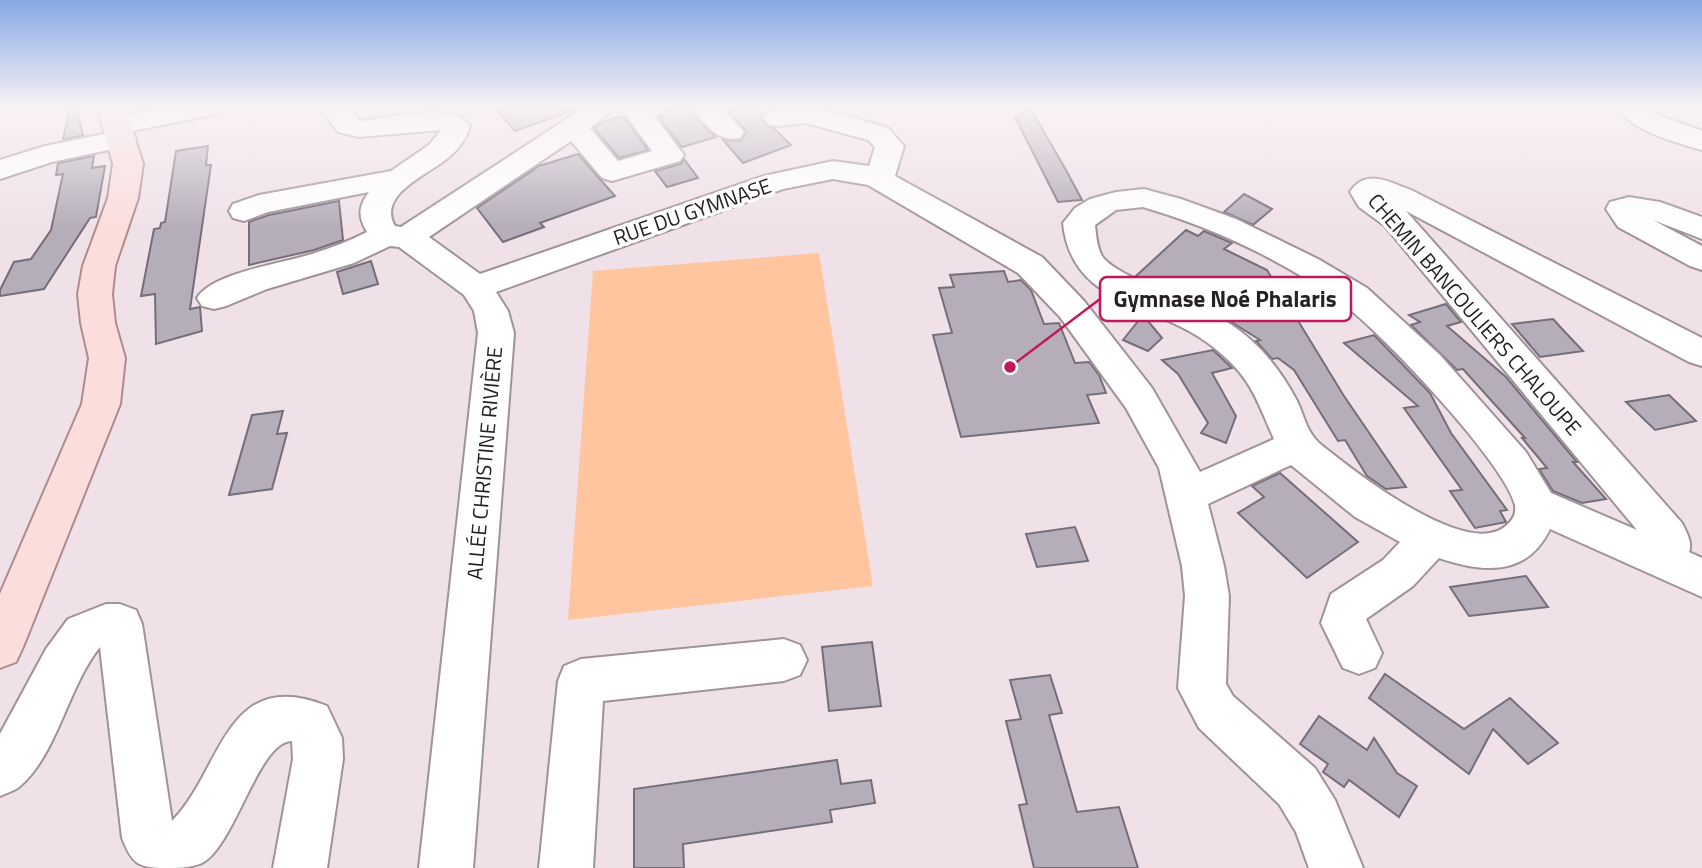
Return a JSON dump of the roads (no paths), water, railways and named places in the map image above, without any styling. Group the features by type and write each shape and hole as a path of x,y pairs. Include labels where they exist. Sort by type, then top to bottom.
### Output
{"main road":[{"path":"0,647 101,404 107,358 94,294 99,266 123,198 128,164 123,148"}],"street":[{"path":"0,170 62,148"},
{"path":"396,236 375,225 374,211 381,198 398,180 443,148"},
{"path":"214,298 231,289 323,264 396,236 539,148"},
{"path":"592,148 612,172 670,155 664,148"},
{"path":"879,179 889,148"},
{"name":"RUE DU GYMNASE","path":"476,287 775,181 833,170 856,172 879,179 1030,265 1072,309 1139,398 1179,467 1203,566 1207,596 1202,688 1216,712 1297,786 1317,818 1336,868"},
{"path":"244,211 259,204 385,180 398,180"},
{"name":"CHEMIN BANCOULIERS CHALOUPE","path":"1664,560 1670,548 1667,535 1396,219 1370,200 1365,192 1373,186 1400,196 1702,353"},
{"path":"1144,198 1176,206 1279,252 1356,297 1415,348 1515,465 1536,505 1534,524 1513,547 1480,551 1445,543 1381,513 1328,474 1297,445 1278,399 1260,371 1222,336 1153,299 1123,289 1101,277 1087,259 1079,241 1079,223 1090,209 1110,201 1144,198"},
{"path":"1702,229 1632,204 1620,209 1629,220 1702,259"},
{"name":"ALLÉE CHRISTINE RIVIÈRE","path":"396,236 476,287 491,311 496,333 446,868"},
{"path":"1186,496 1297,445"},
{"path":"1536,505 1702,578"},
{"path":"1359,653 1343,623 1347,608 1398,573 1432,537"},
{"path":"0,771 20,747 70,654 85,632 105,623 120,624 148,838 159,848 169,850 192,838 205,821 247,744 260,730 275,720 294,718 310,722 318,738 318,759 300,868"},
{"path":"566,868 581,681 784,660"}],"place":[{"name":"Gymnase Noé Phalaris","path":"1010,367"}]}
